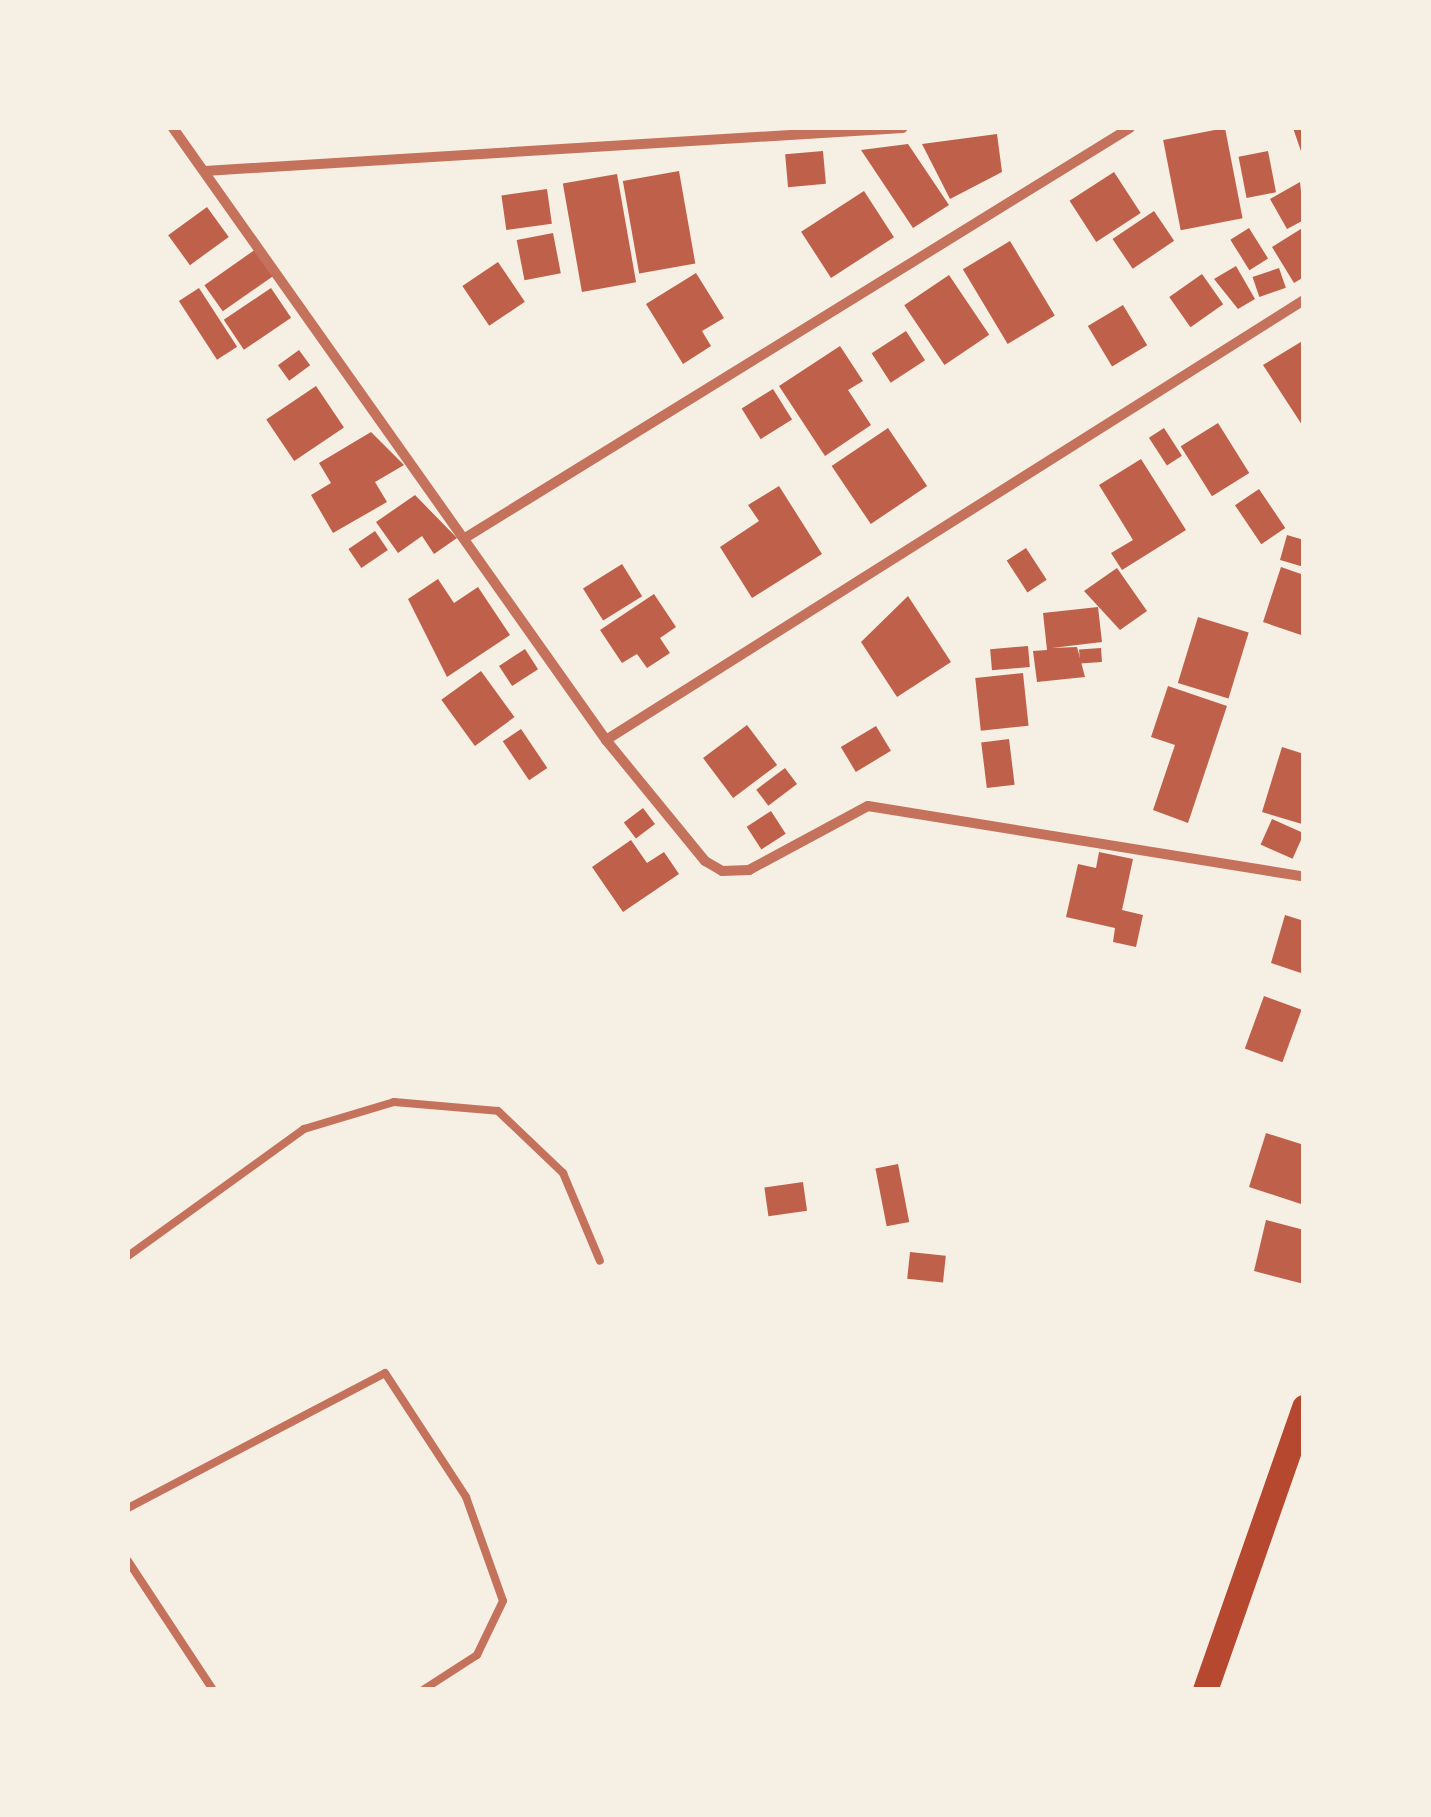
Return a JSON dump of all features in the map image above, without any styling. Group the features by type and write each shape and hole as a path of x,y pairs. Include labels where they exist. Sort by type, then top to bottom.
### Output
{"highway":[{"path":"1204,1690 1304,1407"}],"street":[{"path":"173,128 606,740 722,871 807,845 868,806 1304,877"},
{"path":"205,171 904,128"},
{"path":"465,538 1130,128"},
{"path":"606,740 1304,300"}],"lane":[{"path":"128,1256 304,1129 394,1102 498,1111 563,1173 600,1261"},
{"path":"128,1508 385,1372 466,1497 503,1601 477,1655 422,1690"},
{"path":"128,1561 213,1690"}],"building":[{"path":"1225,128 1243,218 1181,230 1163,140"},
{"path":"1293,128 1304,128 1304,157 1303,157"},
{"path":"997,134 1002,172 950,199 922,144"},
{"path":"908,144 949,205 913,228 861,150"},
{"path":"823,151 826,184 788,187 785,154"},
{"path":"1268,151 1276,192 1247,198 1239,157"},
{"path":"679,171 695,264 639,273 623,181"},
{"path":"1114,172 1141,213 1096,242 1070,201"},
{"path":"617,174 636,282 582,292 563,184"},
{"path":"1300,182 1304,220 1287,229 1270,199"},
{"path":"547,189 552,224 506,230 501,195"},
{"path":"864,191 894,237 831,278 801,232"},
{"path":"207,207 229,237 190,265 168,235"},
{"path":"1154,211 1174,241 1133,269 1113,239"},
{"path":"1304,227 1304,277 1294,283 1272,247"},
{"path":"1249,228 1268,259 1249,270 1230,240"},
{"path":"553,233 561,273 525,280 517,240"},
{"path":"1010,241 1055,316 1008,344 963,269"},
{"path":"256,249 274,275 223,311 204,285"},
{"path":"498,262 525,302 489,326 462,286"},
{"path":"1236,266 1255,299 1238,309 1214,279"},
{"path":"1279,268 1286,288 1259,297 1253,277"},
{"path":"696,273 724,318 702,331 711,346 683,364 646,304"},
{"path":"1202,274 1223,304 1190,327 1169,297"},
{"path":"949,275 989,335 944,365 904,305"},
{"path":"199,288 237,347 217,360 179,301"},
{"path":"271,288 291,318 244,350 224,320"},
{"path":"1123,305 1147,345 1112,366 1088,326"},
{"path":"906,331 925,360 891,383 872,353"},
{"path":"1304,340 1304,428 1263,365"},
{"path":"840,346 863,381 848,390 871,425 825,456 779,386"},
{"path":"299,350 310,365 289,381 278,365"},
{"path":"316,386 344,427 294,461 266,420"},
{"path":"773,389 792,420 761,439 742,409"},
{"path":"1218,423 1249,473 1212,496 1181,446"},
{"path":"888,428 927,486 871,524 832,466"},
{"path":"1164,428 1182,456 1167,465 1149,438"},
{"path":"371,432 404,465 375,482 387,502 333,533 311,495 331,483 319,463"},
{"path":"1141,459 1186,530 1122,570 1111,553 1133,540 1099,485"},
{"path":"779,486 822,554 752,598 720,547 759,521 748,505"},
{"path":"1259,489 1285,528 1261,544 1235,505"},
{"path":"415,495 457,538 434,554 422,536 398,553 376,522"},
{"path":"375,531 388,550 361,568 348,549"},
{"path":"1287,535 1304,540 1304,567 1280,560"},
{"path":"1026,548 1047,580 1027,592 1007,561"},
{"path":"622,564 642,596 603,621 583,588"},
{"path":"1281,567 1304,575 1304,636 1263,622"},
{"path":"1117,568 1147,611 1120,630 1084,591"},
{"path":"438,579 454,603 478,587 510,635 447,677 408,599"},
{"path":"654,594 676,627 660,638 670,653 647,668 637,654 622,663 600,630"},
{"path":"908,596 951,662 897,697 861,642"},
{"path":"1098,607 1102,642 1052,648 1077,647 1085,677 1037,682 1033,651 1047,650 1043,613"},
{"path":"1198,617 1249,632 1229,698 1178,683"},
{"path":"1028,646 1030,667 992,670 990,649"},
{"path":"1101,648 1102,662 1080,664 1079,650"},
{"path":"525,649 538,669 512,686 499,666"},
{"path":"481,671 515,717 475,746 441,700"},
{"path":"1023,673 1029,726 981,731 975,678"},
{"path":"1168,686 1227,706 1188,823 1153,810 1175,745 1151,737"},
{"path":"747,725 777,765 733,798 703,758"},
{"path":"876,726 891,751 856,772 841,747"},
{"path":"521,729 547,768 529,780 503,741"},
{"path":"1009,739 1015,785 987,788 981,742"},
{"path":"1282,747 1304,754 1302,824 1262,812"},
{"path":"785,768 797,784 768,806 756,790"},
{"path":"643,808 655,824 636,838 624,822"},
{"path":"771,811 786,834 761,849 747,827"},
{"path":"1272,819 1304,833 1293,859 1261,845"},
{"path":"631,840 647,863 664,852 679,874 623,912 592,867"},
{"path":"1099,852 1133,859 1122,910 1143,915 1136,947 1113,942 1115,928 1066,917 1078,864 1096,868"},
{"path":"1285,915 1304,921 1304,974 1271,963"},
{"path":"1264,996 1302,1010 1282,1062 1245,1049"},
{"path":"1266,1133 1304,1145 1304,1205 1249,1187"},
{"path":"898,1164 909,1222 887,1226 875,1168"},
{"path":"803,1182 807,1211 768,1216 764,1187"},
{"path":"1266,1220 1304,1230 1304,1284 1254,1271"},
{"path":"910,1252 946,1256 943,1283 907,1279"}]}
